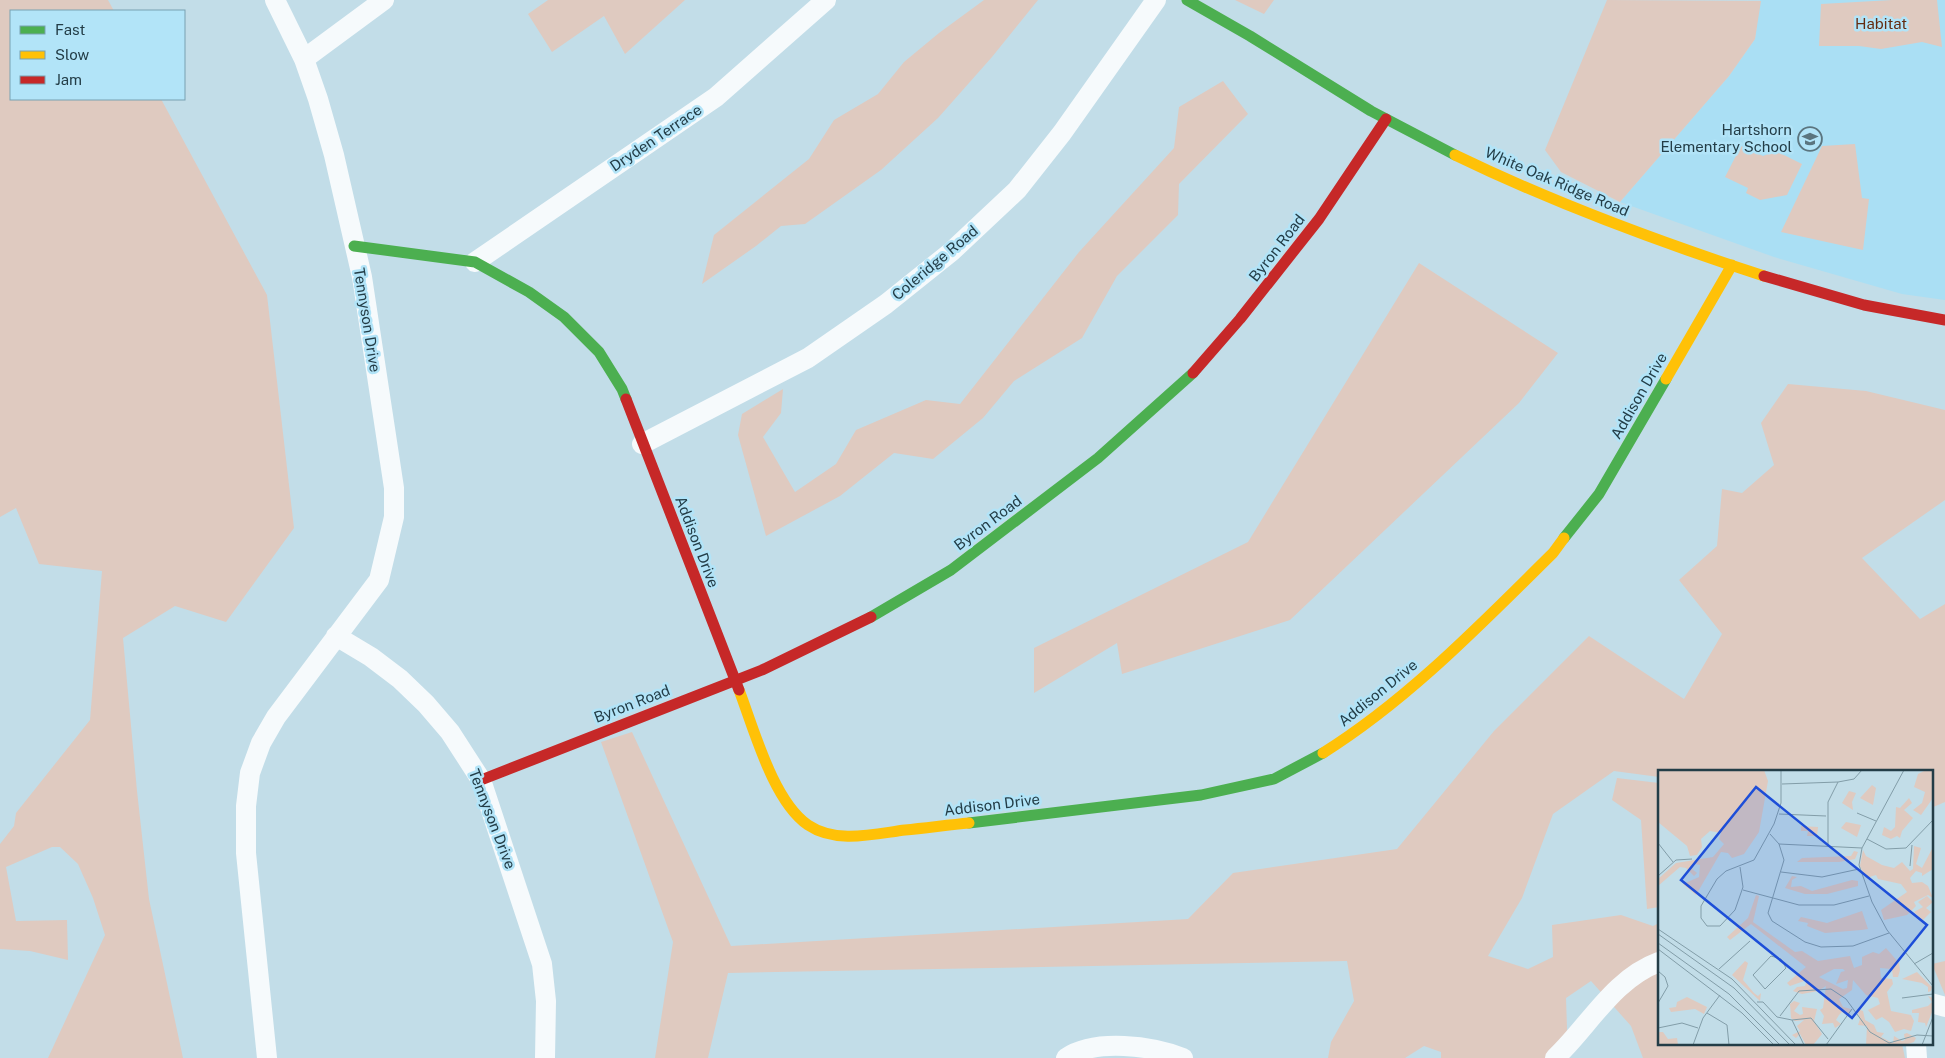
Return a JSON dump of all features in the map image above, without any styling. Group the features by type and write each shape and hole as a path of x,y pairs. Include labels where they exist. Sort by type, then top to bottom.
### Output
{"street":[{"name":"Tennyson Drive","path":"267,1058 246,853 246,806 250,773 261,743 276,717 379,580 394,518 394,488 362,278 334,155 304,59 274,0"},
{"path":"304,59 384,0"},
{"name":"Coleridge Road","path":"642,444 808,358 886,304 951,252 1017,190 1062,133 1156,0"},
{"name":"White Oak Ridge Road","path":"1187,0 1257,39 1386,119 1524,187 1589,214 1732,265 1836,299 1945,320"},
{"name":"Dryden Terrace","path":"475,262 716,97 822,1"},
{"name":"Byron Road","path":"481,780 762,670 884,610 951,570 1098,458 1192,374 1240,319 1319,219 1386,119"},
{"name":"Addison Drive","path":"354,246 475,262 529,292 564,317 599,352 622,389 735,680 771,770 786,801 802,819 818,830 834,836 858,836 1201,795 1274,779 1309,762 1339,743 1402,695 1473,632 1553,553 1599,494 1732,265"},
{"name":"Tennyson Drive","path":"336,636 371,657 400,679 426,704 450,732 481,780 542,964 546,1001 545,1058"},
{"path":"1555,1058 1567,1047 1589,1018 1638,970 1658,962"},
{"path":"1932,1003 1945,1007"},
{"path":"1066,1058 1082,1050 1130,1046 1173,1054 1184,1058"}],"shaded area":[{"name":"Hartshorn Elementary School","path":"1760,0 1945,0 1945,300 1902,294 1774,257 1620,202 1729,76 1755,39"}],"green space":[{"path":"0,0 108,0 113,10 10,10 10,100 162,100 267,295 294,528 226,622 175,606 123,638 149,899 183,1058 48,1058 105,935 93,898 78,864 60,847 52,847 6,867 16,921 67,920 68,960 30,951 0,949 0,844 14,826 16,813 90,720 102,571 39,564 16,508 0,517"},
{"path":"548,0 685,0 625,54 604,16 552,52 528,14"},
{"path":"984,0 1038,0 992,57 938,118 881,170 805,224 781,226 702,284 714,235 809,159 834,120 878,94 904,62"},
{"path":"1235,0 1274,0 1264,14"},
{"path":"1607,0 1761,1 1755,39 1729,76 1620,202 1561,172 1545,150"},
{"name":"Habitat","path":"1892,0 1937,0 1942,47 1922,42 1881,49 1859,46 1819,46 1821,4"},
{"path":"1223,81 1248,114 1179,184 1178,215 1117,276 1082,338 1014,381 983,418 933,459 894,453 840,496 766,536 738,435 742,414 783,389 781,413 763,437 795,492 836,464 856,430 926,400 960,404 1079,252 1174,148 1179,107"},
{"path":"1855,144 1862,198 1869,199 1863,250 1781,232 1822,146"},
{"path":"1741,146 1763,156 1776,151 1802,164 1787,195 1760,200 1746,193 1748,188 1725,177"},
{"path":"1419,263 1558,353 1519,403 1290,620 1122,674 1117,643 1034,693 1034,648 1248,542"},
{"path":"1788,384 1866,391 1945,410 1945,500 1862,558 1920,619 1945,604 1945,802 1932,808 1932,770 1658,770 1658,777 1614,771 1553,814 1522,898 1488,956 1528,969 1553,957 1552,925 1621,915 1653,926 1658,924 1658,1046 1902,1046 1905,1058 1643,1058 1631,1026 1591,981 1566,998 1568,1058 1441,1058 1441,1052 1424,1046 1405,1058 1328,1058 1331,1042 1354,1001 1347,961 728,973 708,1058 655,1058 673,942 601,742 632,732 731,946 1188,919 1233,873 1397,849 1494,731 1589,636 1684,699 1722,634 1679,580 1717,546 1722,489 1742,493 1774,465 1761,423"},
{"path":"1617,778 1658,783 1658,907 1647,909 1641,820 1612,800"},
{"path":"1945,961 1945,995 1932,964"}],"traffic: fast":[{"path":"1187,0 1250,36 1371,111 1455,155"},
{"path":"354,246 475,262 529,292 564,317 599,352 622,389 626,399"},
{"path":"871,617 951,570 1098,458 1193,373"},
{"path":"1564,538 1599,494 1666,379"},
{"path":"969,823 1201,795 1274,779 1323,753"}],"traffic: slow":[{"path":"1455,155 1492,173 1607,221 1685,250 1764,276"},
{"path":"1666,379 1732,265"},
{"path":"1323,753 1355,732 1415,685 1499,607 1553,553 1564,538"},
{"path":"739,690 758,744 775,782 796,814 808,825 819,831 831,834 855,836 969,823"}],"traffic: jam":[{"path":"1193,373 1240,319 1319,219 1386,119"},
{"path":"1764,276 1864,305 1945,320"},
{"path":"626,399 739,690"},
{"path":"481,780 762,670 871,617"}],"place":[{"name":"Hartshorn Elementary School","path":"1810,139"}]}
